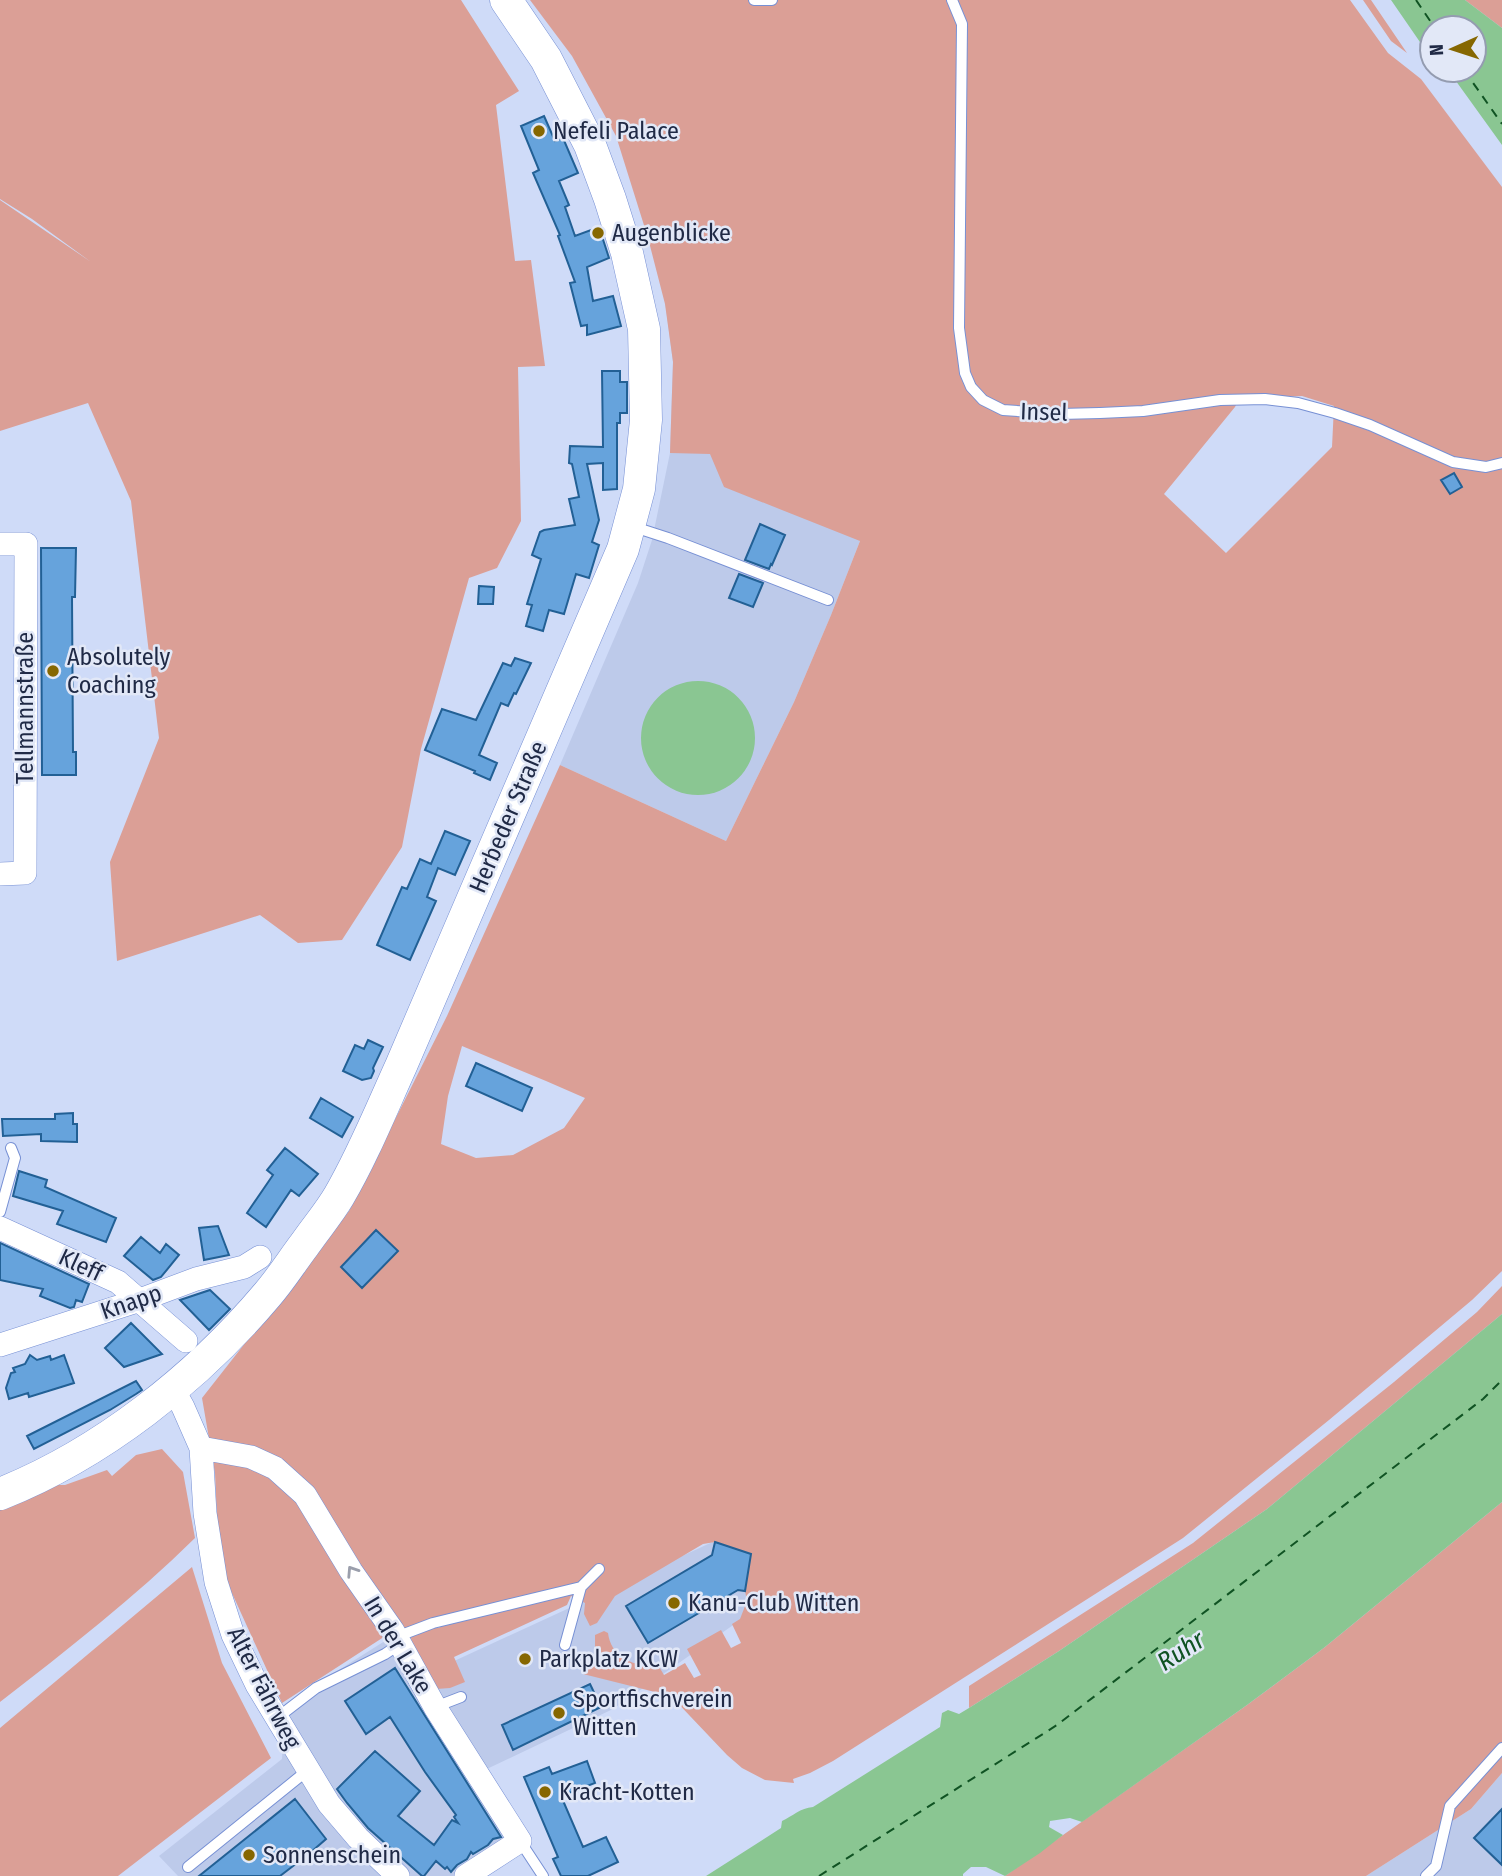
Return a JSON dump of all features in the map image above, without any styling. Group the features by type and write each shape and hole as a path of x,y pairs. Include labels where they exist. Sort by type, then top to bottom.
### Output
{"main road":[{"name":"Herbeder Straße","path":"0,1494 55,1469 173,1390 207,1359 268,1295 338,1197 401,1066 623,549 639,489 646,420 644,329 627,253 590,145 546,59 506,0"}],"street":[{"name":"Tellmannstraße","path":"0,544 26,544 25,873 0,874"},
{"name":"Kleff","path":"0,1228 118,1282 186,1341"},
{"name":"Knapp","path":"0,1345 196,1279 244,1268 260,1257"},
{"name":"Alter Fährweg","path":"173,1390 201,1448 205,1513 216,1582 233,1635 257,1685 329,1804 358,1838 398,1876"},
{"name":"In der Lake","path":"201,1448 251,1457 275,1468 305,1495 351,1571 397,1637 435,1707 520,1842"},
{"path":"466,1876 520,1842"}],"lane":[{"path":"754,0 772,0"},
{"name":"Insel","path":"952,0 962,24 959,328 965,373 971,387 983,400 1003,410 1060,414 1143,411 1239,399 1287,401 1370,425 1453,462 1486,467 1502,463"},
{"path":"629,526 668,538 828,600"},
{"path":"0,1212 15,1158 11,1148"},
{"path":"565,1645 581,1587 599,1569"},
{"path":"277,1718 316,1688 385,1654 397,1637 404,1633 433,1623 581,1587"},
{"path":"435,1707 461,1697"},
{"path":"1426,1876 1436,1866 1450,1806 1502,1748"},
{"path":"188,1867 308,1770"},
{"path":"520,1842 543,1876"}],"shaded area":[{"path":"0,0 461,0 519,91 496,105 515,261 531,260 545,366 518,367 521,521 497,568 469,578 421,749 402,847 342,940 298,943 260,915 117,961 110,862 159,738 131,501 88,403 0,431 0,200 91,262 0,199"},
{"path":"530,0 1350,0 1388,53 1418,77 1418,84 1425,84 1502,187 1502,1271 1472,1300 1329,1420 1183,1538 833,1761 793,1779 794,1783 765,1780 742,1768 671,1696 583,1674 584,1666 595,1661 595,1635 604,1631 608,1633 614,1649 626,1660 641,1665 658,1665 664,1675 685,1663 694,1678 701,1675 687,1649 721,1630 731,1648 741,1643 732,1624 740,1619 747,1601 745,1591 751,1554 715,1542 703,1544 615,1596 597,1623 590,1626 584,1614 585,1603 571,1596 567,1605 454,1657 465,1682 450,1688 436,1689 412,1652 411,1637 433,1627 440,1628 433,1623 393,1631 282,1703 226,1580 217,1519 215,1473 202,1398 349,1211 447,1016 560,765 726,841 794,702 860,541 724,487 710,454 670,453 673,362 665,304 648,238 616,136 572,56","holes":["1302,396 1334,406 1332,447 1226,553 1164,494 1239,399","462,1046 585,1098 564,1128 513,1155 476,1158 441,1144 448,1096"]},
{"path":"1363,0 1371,0 1407,53 1391,41"},
{"path":"1465,0 1502,0 1502,28 1488,17 1488,14 1484,14"},
{"path":"656,233 860,541 794,702 726,841 560,765 638,583 652,540 670,453 673,362"},
{"path":"1502,1286 1502,1314 1267,1509 1059,1651 969,1708 969,1686 1193,1543 1394,1382 1477,1312"},
{"path":"162,1449 183,1472 195,1538 124,1603 0,1702 0,1507 53,1485 65,1485 107,1470 112,1476 136,1455"},
{"path":"1502,1502 1502,1773 1471,1809 1366,1876 1005,1876 1325,1647"},
{"path":"732,1533 759,1551 749,1614 613,1709 472,1776 506,1830 498,1854 455,1876 178,1876 159,1856 282,1759 285,1704 388,1639 413,1680"},
{"path":"192,1567 222,1663 271,1758 118,1876 0,1876 0,1728"},
{"path":"1502,1773 1502,1876 1366,1876 1471,1809"}],"water":[{"path":"1391,0 1465,0 1484,14 1418,14 1418,39"},
{"path":"1488,17 1502,28 1502,145 1458,84 1488,84"},
{"path":"698,681 720,685 739,697 751,716 755,738 751,760 739,779 720,791 698,795 676,791 657,779 645,760 641,738 645,716 657,697 676,685"},
{"name":"Ruhr","path":"1502,1314 1502,1502 1325,1647 1082,1822 1070,1818 1050,1821 1049,1827 1063,1835 1040,1853 1005,1876 986,1867 971,1867 963,1876 706,1876 781,1828 782,1821 813,1807 940,1727 942,1713 948,1710 959,1714 969,1708 1059,1651 1267,1509"}],"building":[{"path":"544,116 555,141 563,138 578,173 559,181 569,205 565,207 575,236 599,227 609,258 587,267 593,301 613,296 621,326 587,335 587,325 581,326 570,283 575,282 558,236 560,235 533,173 539,170 521,126"},
{"path":"602,371 620,371 620,382 627,382 627,413 620,413 620,423 617,423 617,489 603,490 603,463 587,464 599,520 592,542 599,545 589,578 576,574 564,614 549,610 543,631 526,626 532,605 527,604 541,559 532,555 540,532 575,525 569,499 579,497 572,464 569,463 570,446 603,447"},
{"path":"1454,473 1462,487 1450,494 1441,480"},
{"path":"760,524 785,535 769,569 745,560"},
{"path":"41,548 76,548 75,597 72,597 73,752 76,752 76,775 42,775"},
{"path":"739,574 763,583 753,607 729,598"},
{"path":"479,586 494,587 493,604 478,604"},
{"path":"515,658 531,663 508,706 501,703 479,755 497,763 490,780 425,750 442,709 476,720 503,663 511,666"},
{"path":"445,831 470,841 455,875 438,868 427,897 436,901 410,960 377,945 402,887 407,889 420,859 431,864"},
{"path":"368,1040 383,1047 371,1078 362,1080 343,1071 355,1045 364,1049"},
{"path":"476,1063 532,1088 522,1111 466,1086"},
{"path":"321,1098 353,1117 342,1137 310,1118"},
{"path":"73,1113 73,1124 77,1124 77,1142 41,1141 41,1134 3,1136 2,1119 55,1119 55,1114"},
{"path":"285,1148 318,1174 299,1196 291,1190 266,1227 247,1213 273,1175 267,1170"},
{"path":"19,1171 47,1180 45,1187 116,1218 106,1242 57,1224 63,1211 13,1196"},
{"path":"218,1226 229,1255 204,1260 199,1228"},
{"path":"376,1230 398,1251 362,1288 341,1267"},
{"path":"141,1237 160,1253 166,1244 179,1255 161,1277 153,1280 124,1256"},
{"path":"0,1243 89,1284 82,1302 76,1300 74,1307 70,1308 40,1296 43,1289 0,1280"},
{"path":"210,1290 230,1309 209,1330 180,1300"},
{"path":"131,1323 162,1354 124,1367 105,1348"},
{"path":"30,1355 37,1360 50,1356 51,1360 64,1355 74,1383 29,1397 28,1393 9,1399 6,1388 11,1373 15,1372 13,1368 25,1364"},
{"path":"136,1381 142,1390 110,1410 34,1449 27,1436"},
{"name":"Kanu-Club Witten","path":"715,1542 751,1554 745,1591 738,1590 648,1643 626,1606 712,1555"},
{"path":"395,1668 501,1837 493,1839 473,1854 471,1852 467,1859 451,1872 436,1861 422,1876 368,1828 337,1789 375,1751 420,1791 398,1816 434,1845 452,1820 458,1823 454,1817 456,1815 390,1717 366,1734 345,1701"},
{"name":"Sportfischverein Witten","path":"590,1684 601,1707 513,1750 502,1725"},
{"path":"587,1761 595,1783 561,1796 583,1847 606,1837 618,1862 588,1876 561,1876 553,1859 558,1857 524,1777 549,1767 552,1774"},
{"path":"295,1799 326,1839 310,1853 280,1876 199,1876"},
{"path":"1502,1809 1502,1865 1474,1838"}],"ferry route":[{"path":"1416,0 1426,14"},
{"path":"1474,84 1502,124"},
{"path":"819,1876 1057,1725 1483,1399 1502,1380"}],"place":[{"name":"Nefeli Palace","path":"539,131"},
{"name":"Augenblicke","path":"598,233"},
{"name":"Absolutely Coaching","path":"53,671"},
{"name":"Kanu-Club Witten","path":"674,1603"},
{"name":"Parkplatz KCW","path":"525,1659"},
{"name":"Sportfischverein Witten","path":"559,1713"},
{"name":"Kracht-Kotten","path":"545,1792"},
{"name":"Sonnenschein","path":"249,1855"}]}
